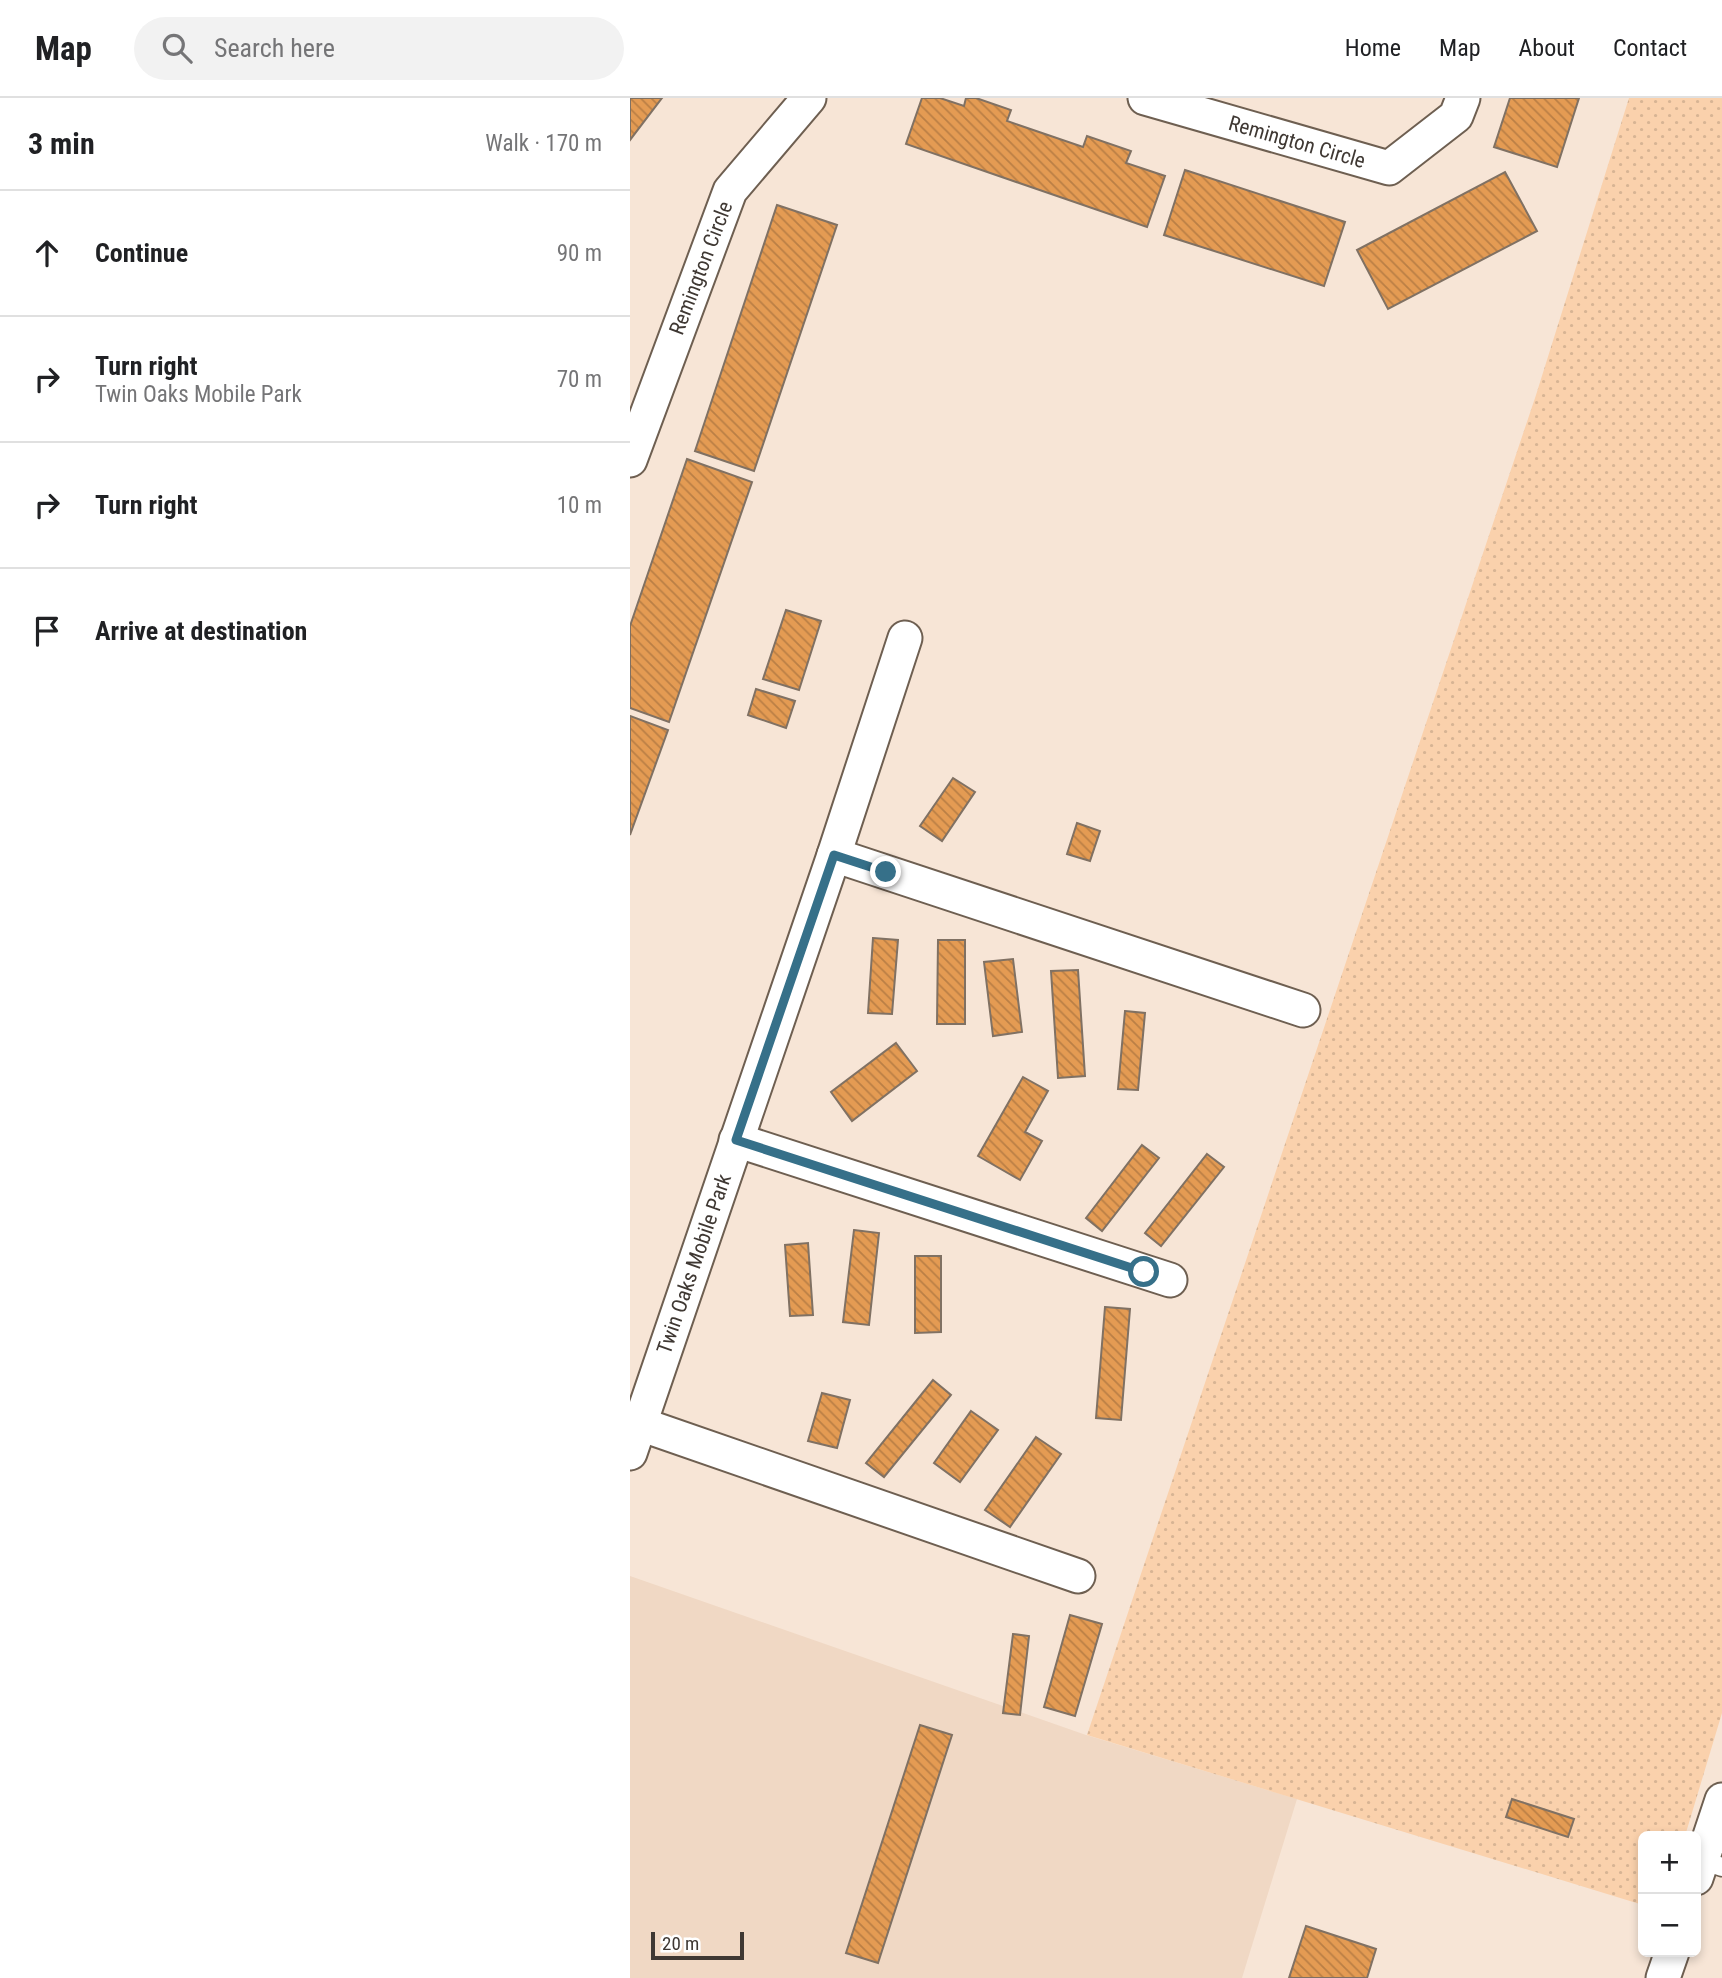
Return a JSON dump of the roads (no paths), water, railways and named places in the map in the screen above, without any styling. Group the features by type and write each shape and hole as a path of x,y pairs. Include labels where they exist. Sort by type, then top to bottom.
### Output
{"street":[{"name":"Remington Circle","path":"630,460 641,391 730,191 809,98"},
{"name":"Remington Circle","path":"1145,98 1388,168 1456,116 1463,98"},
{"name":"Twin Oaks Mobile Park","path":"635,1438 834,855 905,638"},
{"path":"834,855 1303,1010"},
{"path":"736,1140 1170,1280"},
{"path":"635,1438 1078,1576"},
{"path":"1706,1868 1722,1800"},
{"path":"1663,1978 1670,1957"}]}
